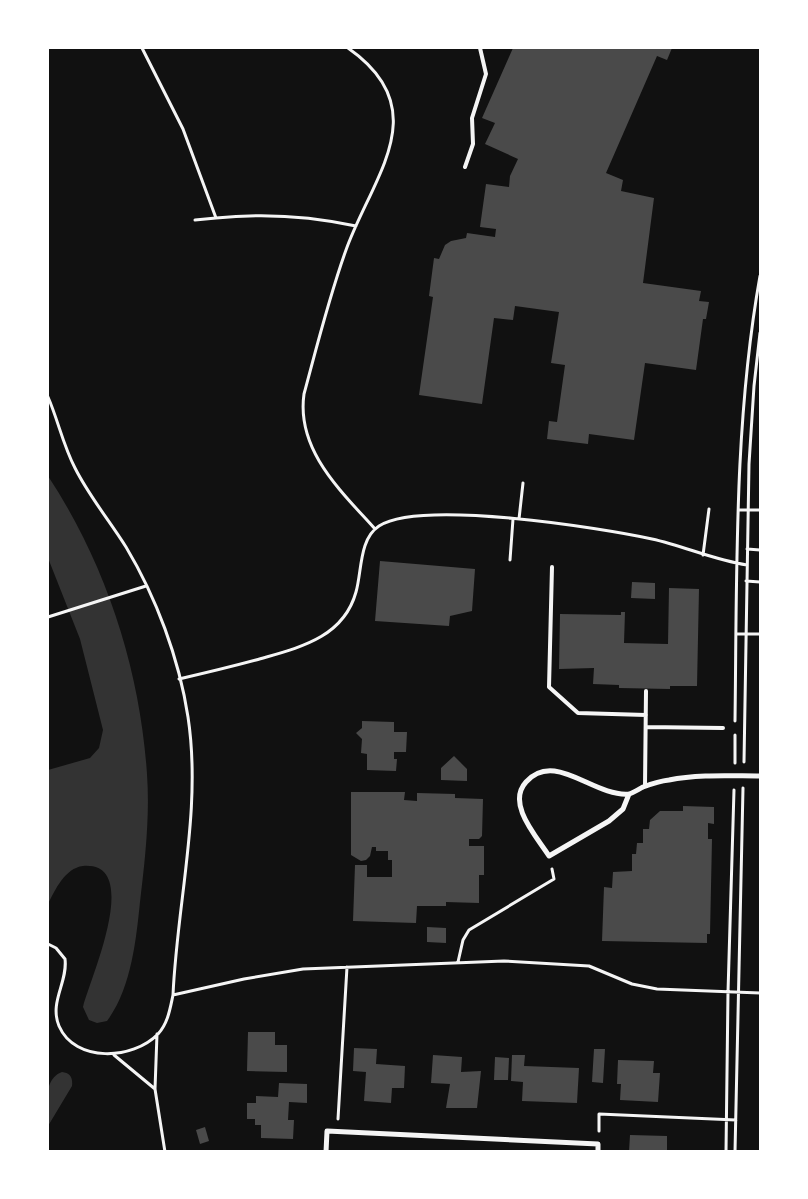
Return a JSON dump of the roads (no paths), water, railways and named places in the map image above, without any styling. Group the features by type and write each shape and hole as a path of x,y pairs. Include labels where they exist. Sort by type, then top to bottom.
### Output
{"street":[{"path":"630,794 596,788 560,770 544,771 529,778 520,791 520,806 549,856 609,821 623,809 630,794 645,786 676,779 760,776"},
{"path":"326,1152 327,1131 338,1131 598,1144 598,1152"}],"lane":[{"path":"465,167 473,144 472,118 486,74 480,48"},
{"path":"552,567 549,687 578,713 646,714"},
{"path":"645,786 646,691"},
{"path":"646,727 723,728"}]}
